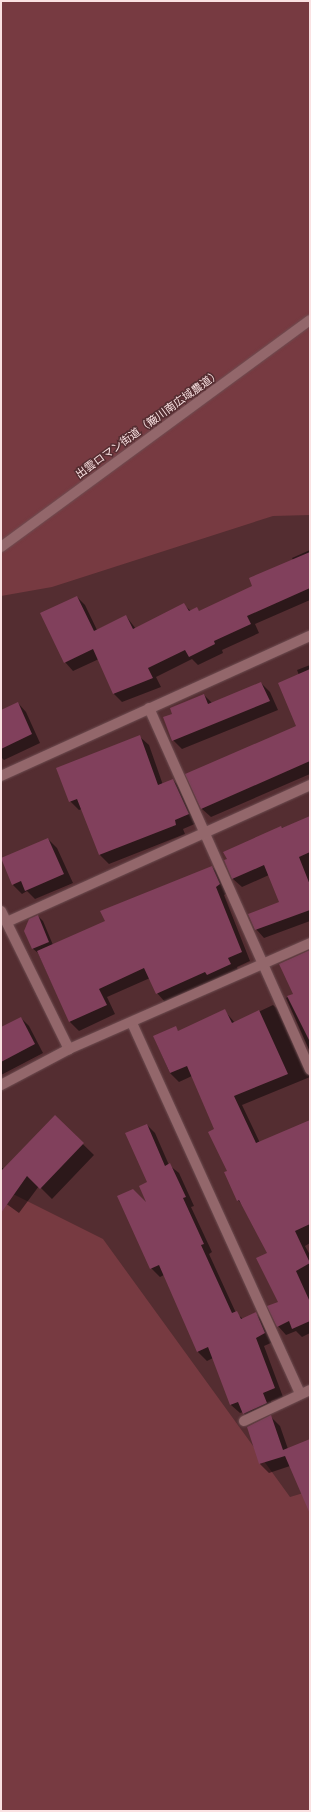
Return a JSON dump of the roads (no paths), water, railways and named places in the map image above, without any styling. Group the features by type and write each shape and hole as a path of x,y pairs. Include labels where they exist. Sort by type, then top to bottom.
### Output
{"street":[{"name":"出雲ロマン街道（簸川南広域農道）","path":"1,547 310,320"},
{"path":"1,776 310,636"},
{"path":"149,708 261,964 310,1070"},
{"path":"7,922 310,785"},
{"path":"1,911 69,1049"},
{"path":"1,1085 69,1049 132,1023 310,943"},
{"path":"132,1023 300,1394"},
{"path":"244,1421 310,1390"}]}
